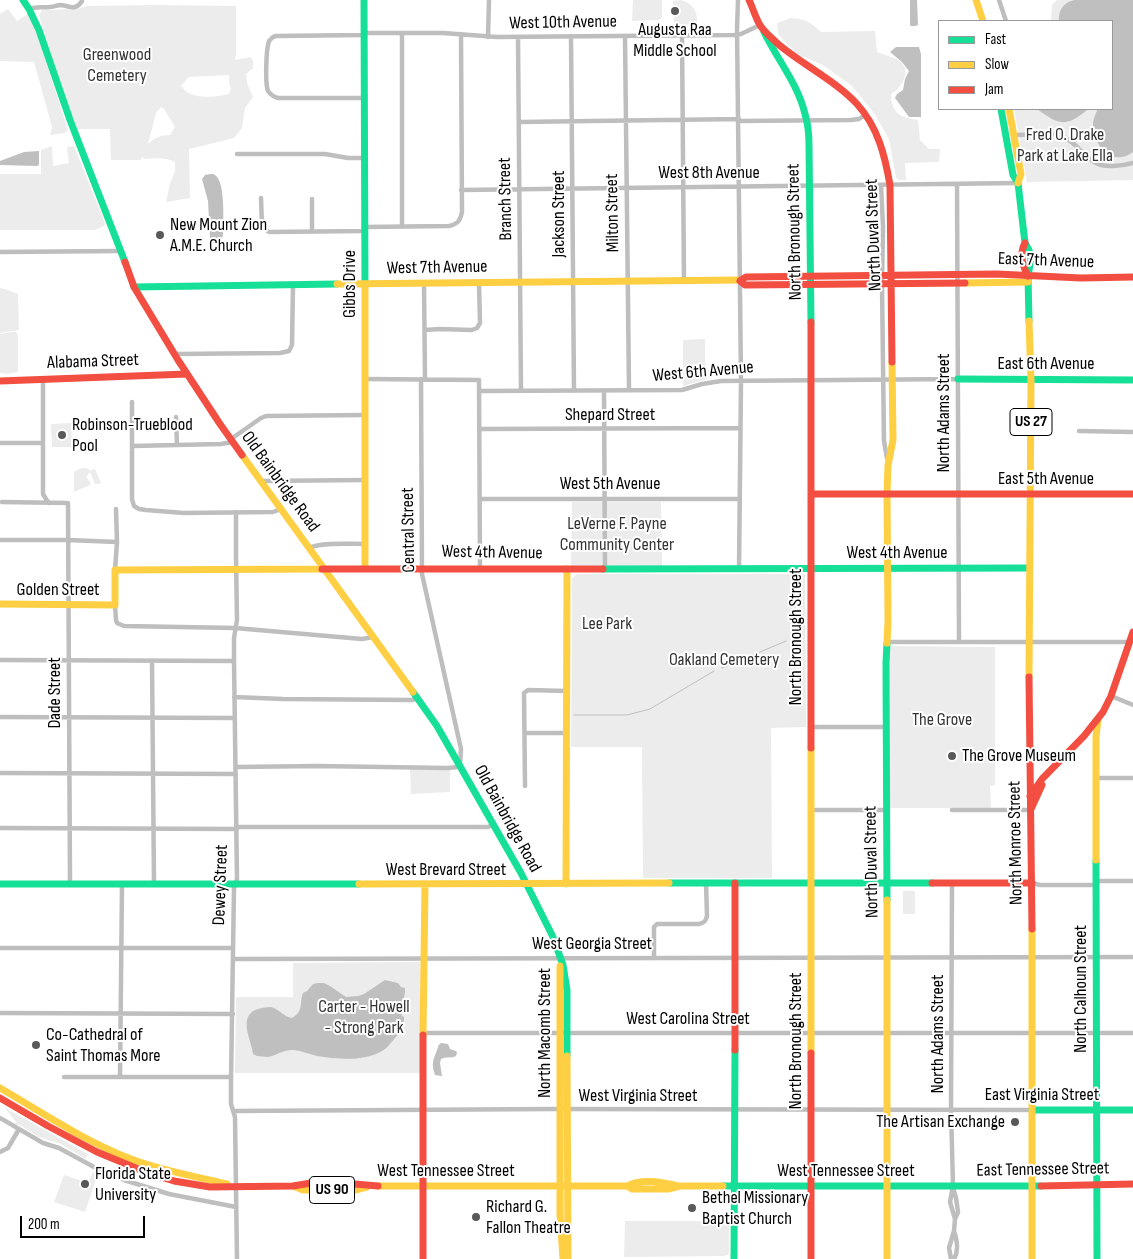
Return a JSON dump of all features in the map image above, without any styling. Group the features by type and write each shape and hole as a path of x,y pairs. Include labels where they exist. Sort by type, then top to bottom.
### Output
{"main road":[{"name":"Old Bainbridge Road","path":"23,0 30,9 39,30 70,120 134,287 187,374 232,441 438,726 526,884 553,937 560,958"},
{"name":"Gibbs Drive","path":"364,0 365,568"},
{"name":"North Duval Street","path":"749,0 760,25 792,56 842,90 858,105 872,125 881,144 890,185 893,440 888,465 886,568 888,622 886,642 888,1259"},
{"path":"976,0 983,20"},
{"name":"North Bronough Street","path":"760,25 795,89 804,111 810,150 812,380 811,1259"},
{"name":"North Monroe Street","path":"1001,110 1011,135 1021,174 1018,183 1025,243 1030,248 1031,267 1028,279 1031,380 1029,642 1032,883 1032,1259"},
{"name":"North Monroe Street","path":"1009,110 1011,135"},
{"name":"East 7th Avenue","path":"958,274 997,274 1028,279"},
{"name":"West 7th Avenue","path":"134,287 740,281 746,277 958,274"},
{"path":"997,274 997,282"},
{"path":"839,276 839,285"},
{"name":"East 7th Avenue","path":"958,284 1028,279 1133,277"},
{"name":"West 7th Avenue","path":"740,281 745,286 958,284"},
{"path":"171,374 178,366 177,357"},
{"name":"Alabama Street","path":"0,381 187,374"},
{"name":"East 6th Avenue","path":"958,379 1133,380"},
{"path":"811,494 958,494"},
{"name":"East 5th Avenue","path":"958,494 1133,494"},
{"name":"West 4th Avenue","path":"115,570 323,568 1029,568"},
{"path":"566,884 567,569"},
{"path":"115,570 115,605"},
{"name":"Golden Street","path":"0,604 115,605"},
{"path":"1030,796 1044,777 1098,719 1110,696 1133,632"},
{"name":"North Calhoun Street","path":"1096,1259 1096,737 1098,719"},
{"path":"1087,732 1096,737"},
{"path":"1030,774 1038,779 1044,777"},
{"path":"1030,810 1044,777"},
{"path":"734,1259 735,883"},
{"name":"West Brevard Street","path":"0,884 1032,883"},
{"path":"423,1259 425,885"},
{"name":"North Macomb Street","path":"560,958 566,982 563,1033 564,1186 568,1259"},
{"name":"West Tennessee Street","path":"0,1088 96,1144 131,1159 176,1173 236,1186"},
{"name":"West Tennessee Street","path":"0,1098 57,1132 112,1160 169,1179 199,1186 293,1186 303,1183 355,1183 372,1186 627,1186 632,1182 667,1182 680,1186 952,1186"},
{"path":"0,1104 10,1105"},
{"name":"East Virginia Street","path":"1032,1110 1133,1110"},
{"name":"East Tennessee Street","path":"952,1186 1133,1184"},
{"name":"North Macomb Street","path":"563,1259 560,1214 564,1186"}],"street":[{"path":"488,37 489,0"},
{"path":"738,0 741,380 739,569"},
{"path":"999,0 1006,20"},
{"path":"30,9 39,6 51,7 60,5 72,8 78,6 82,1"},
{"name":"West 10th Avenue","path":"364,98 278,98 272,95 267,89 269,40 282,35 402,33 443,33 488,37 738,34 760,25"},
{"path":"402,33 402,226"},
{"path":"261,198 262,226 269,232 312,232 402,226 449,226 457,224 462,212 460,34"},
{"path":"682,35 684,281"},
{"name":"Jackson Street","path":"571,36 574,391"},
{"name":"Milton Street","path":"625,36 628,390"},
{"name":"Branch Street","path":"518,37 521,391"},
{"path":"518,122 851,120 859,119 865,115"},
{"path":"1011,135 1062,135 1098,165 1122,166 1133,163"},
{"path":"237,154 325,154 348,158 364,158"},
{"name":"West 8th Avenue","path":"461,190 1018,183"},
{"name":"North Adams Street","path":"957,184 958,642"},
{"name":"North Duval Street","path":"882,185 884,440 888,465"},
{"path":"312,199 312,232"},
{"path":"0,252 121,251"},
{"name":"Central Street","path":"424,283 421,568 461,749 460,765"},
{"path":"424,330 476,330 480,323 478,283"},
{"path":"177,357 280,353 289,351 292,345 293,285"},
{"path":"44,379 44,494 49,503"},
{"path":"365,379 480,380 480,568"},
{"name":"West 6th Avenue","path":"480,391 682,390 708,382 741,380 958,379"},
{"path":"604,390 605,569"},
{"path":"132,402 132,499 134,506 146,510 167,512 273,512 281,509"},
{"path":"132,446 227,444 266,416 365,415"},
{"path":"176,417 177,446"},
{"name":"Shepard Street","path":"480,428 740,428"},
{"path":"1080,431 1133,432"},
{"path":"0,443 44,443"},
{"path":"260,480 365,480"},
{"name":"West 5th Avenue","path":"480,499 739,499"},
{"path":"2,502 49,503"},
{"name":"Dade Street","path":"49,503 68,503 70,884"},
{"path":"115,570 117,542 116,509"},
{"name":"Dewey Street","path":"236,512 237,620 235,628 234,718 237,879 234,888 231,1077 232,1104 236,1124 236,1259"},
{"path":"0,540 117,542"},
{"path":"309,548 323,545 365,544"},
{"path":"115,605 117,623 124,626 235,628 362,639 373,637"},
{"path":"886,642 1129,642"},
{"path":"0,660 234,661"},
{"path":"152,661 154,884"},
{"path":"526,786 525,692 528,690 566,691"},
{"path":"1110,696 1133,705"},
{"path":"234,697 312,700 412,700 418,698"},
{"path":"0,717 234,718"},
{"path":"811,727 886,727"},
{"path":"525,733 566,733"},
{"path":"236,767 438,768 457,767 460,765"},
{"path":"0,772 236,774"},
{"path":"1096,778 1133,778"},
{"path":"811,810 886,810"},
{"path":"952,810 1030,810"},
{"path":"0,828 488,827 494,824"},
{"path":"1032,883 1040,885 1133,881"},
{"path":"654,958 654,927 657,924 699,924 706,920 706,883"},
{"name":"North Adams Street","path":"952,883 952,1186 958,1212 954,1231 957,1247 956,1256 953,1259"},
{"path":"120,1077 122,884"},
{"path":"0,948 233,948"},
{"name":"West Georgia Street","path":"233,959 1133,957"},
{"path":"0,1013 233,1014"},
{"name":"West Carolina Street","path":"424,1033 1133,1033"},
{"path":"64,1076 231,1077"},
{"name":"West Virginia Street","path":"234,1111 564,1109 952,1110"},
{"name":"East Virginia Street","path":"952,1110 1032,1110"},
{"path":"0,1118 43,1143 59,1148 98,1169 130,1182 169,1194 236,1207"},
{"path":"0,1152 8,1148 19,1129"}],"green space":[{"path":"633,0 662,0 662,18 658,20 632,21"},
{"path":"681,0 694,9 697,16 697,24 677,25 674,21 673,1"},
{"name":"Fred O. Drake Park at Lake Ella","path":"1057,0 1133,0 1133,180 1027,182 1014,110 1113,110 1113,20 1051,20 1052,5"},
{"name":"Greenwood Cemetery","path":"87,6 236,6 235,60 251,57 253,68 246,74 247,83 253,97 245,108 242,128 234,138 189,149 190,198 166,202 175,171 175,162 172,160 144,159 143,157 140,160 111,160 110,129 77,129 65,100 39,15 42,10 77,9","holes":["229,75 231,89 229,94 213,97 197,96 187,92 181,86 189,77","161,107 175,127 170,135 158,137 148,144 156,113"]},
{"path":"8,9 17,21 28,14 33,21 68,130 65,133 50,135 52,127 34,62 0,61 0,14"},
{"path":"791,18 808,22 821,32 875,31 877,52 900,61 905,70 905,77 902,83 891,94 893,106 902,116 918,120 920,140 929,149 940,149 939,162 905,163 906,180 898,180 889,139 874,113 852,86 823,65 797,54 778,34 777,23"},
{"path":"52,146 53,166 69,163 67,147 74,146 105,223 104,226 95,230 0,230 0,174 41,174 41,150"},
{"path":"0,288 18,294 19,330 0,333"},
{"path":"16,332 18,335 18,372 0,373 0,334"},
{"path":"705,339 707,379 683,386 683,340"},
{"name":"Robinson-Trueblood Pool","path":"71,423 72,447 52,447 51,424"},
{"path":"84,468 90,471 95,469 101,483 95,484 90,472 86,477 90,485 74,492 74,472"},
{"name":"LeVerne F. Payne Community Center","path":"572,502 661,502 662,566 571,566"},
{"name":"Oakland Cemetery","path":"577,574 805,574 806,727 771,728 772,878 643,878 642,747 571,747 572,578"},
{"name":"The Grove","path":"889,646 995,647 995,785 990,786 991,808 890,808"},
{"path":"410,769 450,770 450,792 411,794"},
{"path":"903,891 915,891 915,914 903,914"},
{"name":"Carter - Howell - Strong Park","path":"420,962 420,1073 235,1073 236,997 293,997 293,963"},
{"path":"4,1107 88,1154 86,1159 61,1144 39,1137 20,1125 15,1125 16,1122"},
{"path":"93,1172 98,1174 85,1212 54,1202 64,1175 88,1183"},
{"path":"625,1221 729,1221 729,1254 724,1256 624,1257"}],"shaded area":[{"path":"910,0 917,0 918,25 915,26 910,25"},
{"path":"1075,0 1133,0 1133,152 1125,156 1116,157 1105,152 1097,142 1093,124 1098,110 1113,110 1113,20 1059,20 1063,6"},
{"path":"896,47 919,47 921,54 921,117 909,117 895,98 903,90 909,71 890,52"},
{"path":"1039,110 1087,110 1068,122 1057,121"},
{"path":"39,151 39,165 37,166 0,165 0,161 24,152"},
{"path":"211,174 219,179 223,204 223,236 216,242 210,238 208,201 202,179 205,175"},
{"path":"385,980 398,983 401,987 405,988 401,1009 404,1020 400,1033 382,1051 367,1057 350,1059 317,1056 294,1050 284,1051 268,1057 253,1054 247,1030 247,1019 255,1010 271,1007 292,1018 300,1010 303,993 313,984 324,983 346,997 364,994"},
{"path":"441,1043 448,1044 450,1049 457,1053 454,1057 441,1059 442,1076 435,1075 433,1065 438,1046"}],"waterway":[{"path":"722,668 786,641"},
{"path":"574,715 627,715 650,709 714,671"}],"traffic: fast":[{"path":"23,0 39,30 70,120 125,262"},
{"path":"364,0 365,286"},
{"path":"764,32 797,92 808,126 811,322"},
{"path":"1001,110 1013,175 1018,183 1025,243 1031,259 1028,276 1029,321"},
{"path":"134,287 337,284"},
{"path":"958,379 1133,380"},
{"path":"603,569 1029,568"},
{"path":"887,643 887,900"},
{"path":"413,692 437,726 521,873 553,937 563,965 567,990 567,1056"},
{"path":"1096,860 1097,1259"},
{"path":"669,883 932,883"},
{"path":"0,884 359,884"},
{"path":"734,1259 735,1050"},
{"path":"1032,1110 1133,1110"},
{"path":"723,1186 1041,1186"}],"traffic: slow":[{"path":"976,0 983,20"},
{"path":"1009,110 1021,174 1018,183"},
{"path":"337,284 741,280"},
{"path":"965,283 1028,282"},
{"path":"365,286 365,568"},
{"path":"1029,321 1031,380 1029,677"},
{"path":"887,643 887,494 888,465 893,440 892,362"},
{"path":"242,455 413,692"},
{"path":"0,604 115,605 115,570 322,569"},
{"path":"566,884 567,569"},
{"path":"1096,860 1096,737 1098,719"},
{"path":"811,748 811,1053"},
{"path":"359,884 669,883"},
{"path":"423,1035 425,885"},
{"path":"887,900 887,1259"},
{"path":"1032,929 1032,1259"},
{"path":"560,966 560,1214 563,1259"},
{"path":"567,1056 568,1259"},
{"path":"0,1088 64,1126 114,1152 155,1167 227,1184"},
{"path":"627,1186 646,1181 678,1186"},
{"path":"293,1186 303,1190 355,1190 367,1187"},
{"path":"378,1186 627,1186 632,1189 723,1186"}],"traffic: jam":[{"path":"749,0 758,22 766,33 788,52 849,96 870,122 879,142 886,163 890,185 892,362"},
{"path":"1025,243 1022,251 1022,260 1028,276"},
{"path":"125,262 134,287 178,360 242,455"},
{"path":"741,280 746,277 997,274 1081,278 1133,277"},
{"path":"740,281 745,285 965,283"},
{"path":"811,322 811,748"},
{"path":"0,381 187,374"},
{"path":"811,494 1133,494"},
{"path":"322,569 603,569"},
{"path":"1030,796 1042,779 1084,736 1103,712 1111,696 1133,632"},
{"path":"1029,677 1032,929"},
{"path":"1031,809 1042,785"},
{"path":"735,883 735,1050"},
{"path":"932,883 1032,883"},
{"path":"423,1035 423,1259"},
{"path":"811,1053 811,1259"},
{"path":"0,1098 97,1152 148,1173 174,1181 210,1187 293,1186 332,1182 378,1186"},
{"path":"1041,1186 1133,1184"}],"place":[{"name":"Augusta Raa Middle School","path":"675,11"},
{"name":"New Mount Zion A.M.E. Church","path":"160,235"},
{"name":"Robinson-Trueblood Pool","path":"62,435"},
{"name":"The Grove Museum","path":"952,756"},
{"name":"Co-Cathedral of Saint Thomas More","path":"36,1045"},
{"name":"The Artisan Exchange","path":"1015,1122"},
{"name":"Florida State University","path":"85,1184"},
{"name":"Bethel Missionary Baptist Church","path":"692,1208"},
{"name":"Richard G. Fallon Theatre","path":"476,1217"}],"park label":[{"name":"Lee Park","path":"607,624"}]}
